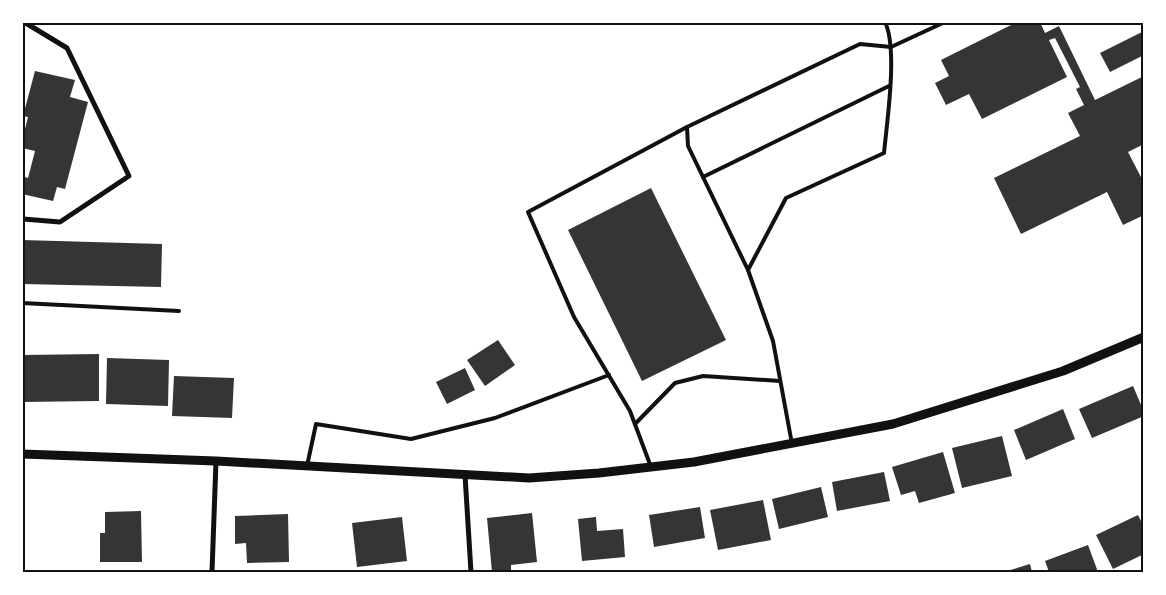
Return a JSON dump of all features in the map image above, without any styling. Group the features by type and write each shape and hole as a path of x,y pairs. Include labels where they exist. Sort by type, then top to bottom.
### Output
{"street":[{"path":"22,219 60,222 129,176 67,48 24,22"},
{"path":"22,454 216,461 530,478 651,467 694,462 903,421 1063,371 1144,337"},
{"path":"212,572 216,461"},
{"path":"465,475 471,572"}],"lane":[{"path":"748,270 786,198 884,152 891,47 889,31 885,22"},
{"path":"651,467 630,411 574,317 528,212 687,126 860,44 891,47 945,22"},
{"path":"703,177 889,86"},
{"path":"687,126 688,146 748,270 773,341 792,444"},
{"path":"22,303 179,311"},
{"path":"307,466 316,424 411,439 495,418 609,376"},
{"path":"635,424 675,383 703,376 780,381"}],"building":[{"path":"1017,22 1040,22 1045,33 1059,26 1095,100 1144,76 1144,144 1128,152 1144,183 1144,215 1123,225 1107,192 1021,234 994,178 1080,136 1068,113 1084,105 1076,89 1080,87 1055,38 1049,40 1067,77 982,119 969,94 946,105 935,83 949,76 941,60"},
{"path":"1144,31 1144,55 1110,72 1100,53"},
{"path":"35,71 75,80 70,97 88,102 65,189 57,187 53,201 22,194 22,176 28,178 35,151 22,148 22,141 28,117 23,116"},
{"path":"651,188 726,340 642,381 568,230"},
{"path":"22,240 162,244 161,287 22,284"},
{"path":"498,340 515,365 485,386 467,360"},
{"path":"99,354 99,401 22,402 22,355"},
{"path":"107,358 169,360 168,406 106,404"},
{"path":"465,368 475,390 447,404 436,382"},
{"path":"174,376 234,378 232,418 172,416"},
{"path":"1133,386 1144,416 1092,438 1079,409"},
{"path":"1063,409 1075,439 1026,460 1014,430"},
{"path":"1002,436 1012,476 962,488 952,448"},
{"path":"943,452 955,493 919,503 915,491 901,495 892,467"},
{"path":"884,472 890,501 837,511 832,482"},
{"path":"821,487 828,517 779,529 772,499"},
{"path":"763,500 771,540 718,550 710,510"},
{"path":"700,507 705,538 654,547 649,515"},
{"path":"141,511 142,562 100,562 100,533 105,533 105,512"},
{"path":"532,513 537,562 511,565 511,572 492,572 487,518"},
{"path":"288,514 289,562 247,563 246,543 235,544 235,516"},
{"path":"1138,515 1144,527 1144,554 1113,569 1096,535"},
{"path":"402,517 407,561 357,567 352,523"},
{"path":"596,517 597,531 623,529 625,557 582,561 578,519"},
{"path":"1088,545 1098,572 1049,572 1045,561"},
{"path":"1030,564 1032,572 1004,572"}]}
